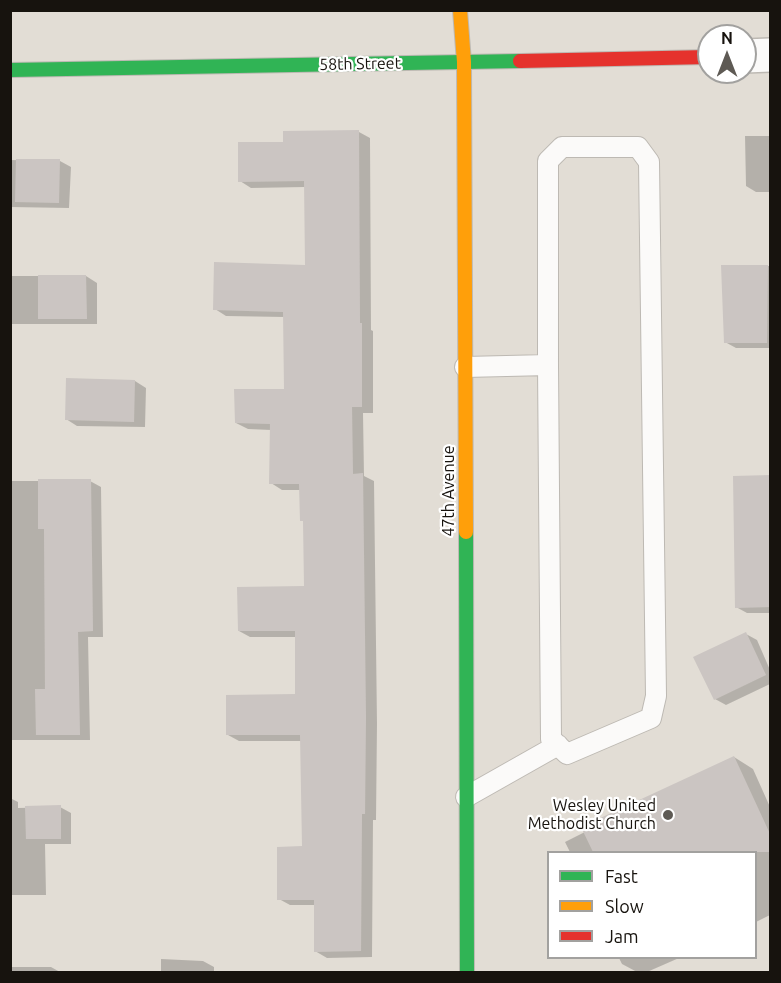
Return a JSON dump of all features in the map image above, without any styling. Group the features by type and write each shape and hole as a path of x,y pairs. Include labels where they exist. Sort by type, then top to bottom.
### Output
{"street":[{"name":"47th Avenue","path":"460,10 464,62 467,972"},
{"name":"58th Street","path":"10,70 697,57"}],"lane":[{"path":"561,147 638,147 649,162 656,696 651,718 567,754 551,739 548,365 548,160 561,147"},
{"path":"465,367 548,365"},
{"path":"466,797 558,745"}],"building":[{"path":"359,130 362,407 352,407 353,474 363,473 366,717 365,814 362,814 361,951 314,952 314,900 277,900 277,847 302,846 300,735 226,735 226,695 295,694 295,631 238,631 237,587 304,586 303,521 300,521 299,484 269,484 270,424 235,423 234,389 284,389 283,312 213,310 214,262 305,265 304,181 238,182 238,142 283,142 283,131"},
{"path":"16,159 60,159 59,203 15,202"},
{"path":"721,265 768,265 767,343 724,343"},
{"path":"38,275 86,275 87,319 38,319"},
{"path":"66,378 135,380 134,422 65,420"},
{"path":"771,475 771,607 735,608 733,476"},
{"path":"38,479 91,479 93,631 78,632 80,735 36,735 35,689 45,689 44,529 38,529"},
{"path":"746,632 766,675 714,700 693,657"},
{"name":"Wesley United Methodist Church","path":"734,756 771,836 771,852 593,851 581,827"},
{"path":"61,805 61,839 26,839 25,806"}],"traffic: fast":[{"path":"10,70 520,61"},
{"path":"466,532 467,972"}],"traffic: slow":[{"path":"460,10 464,62 466,532"}],"traffic: jam":[{"path":"520,61 697,57"}],"place":[{"name":"Wesley United Methodist Church","path":"668,815"}]}
